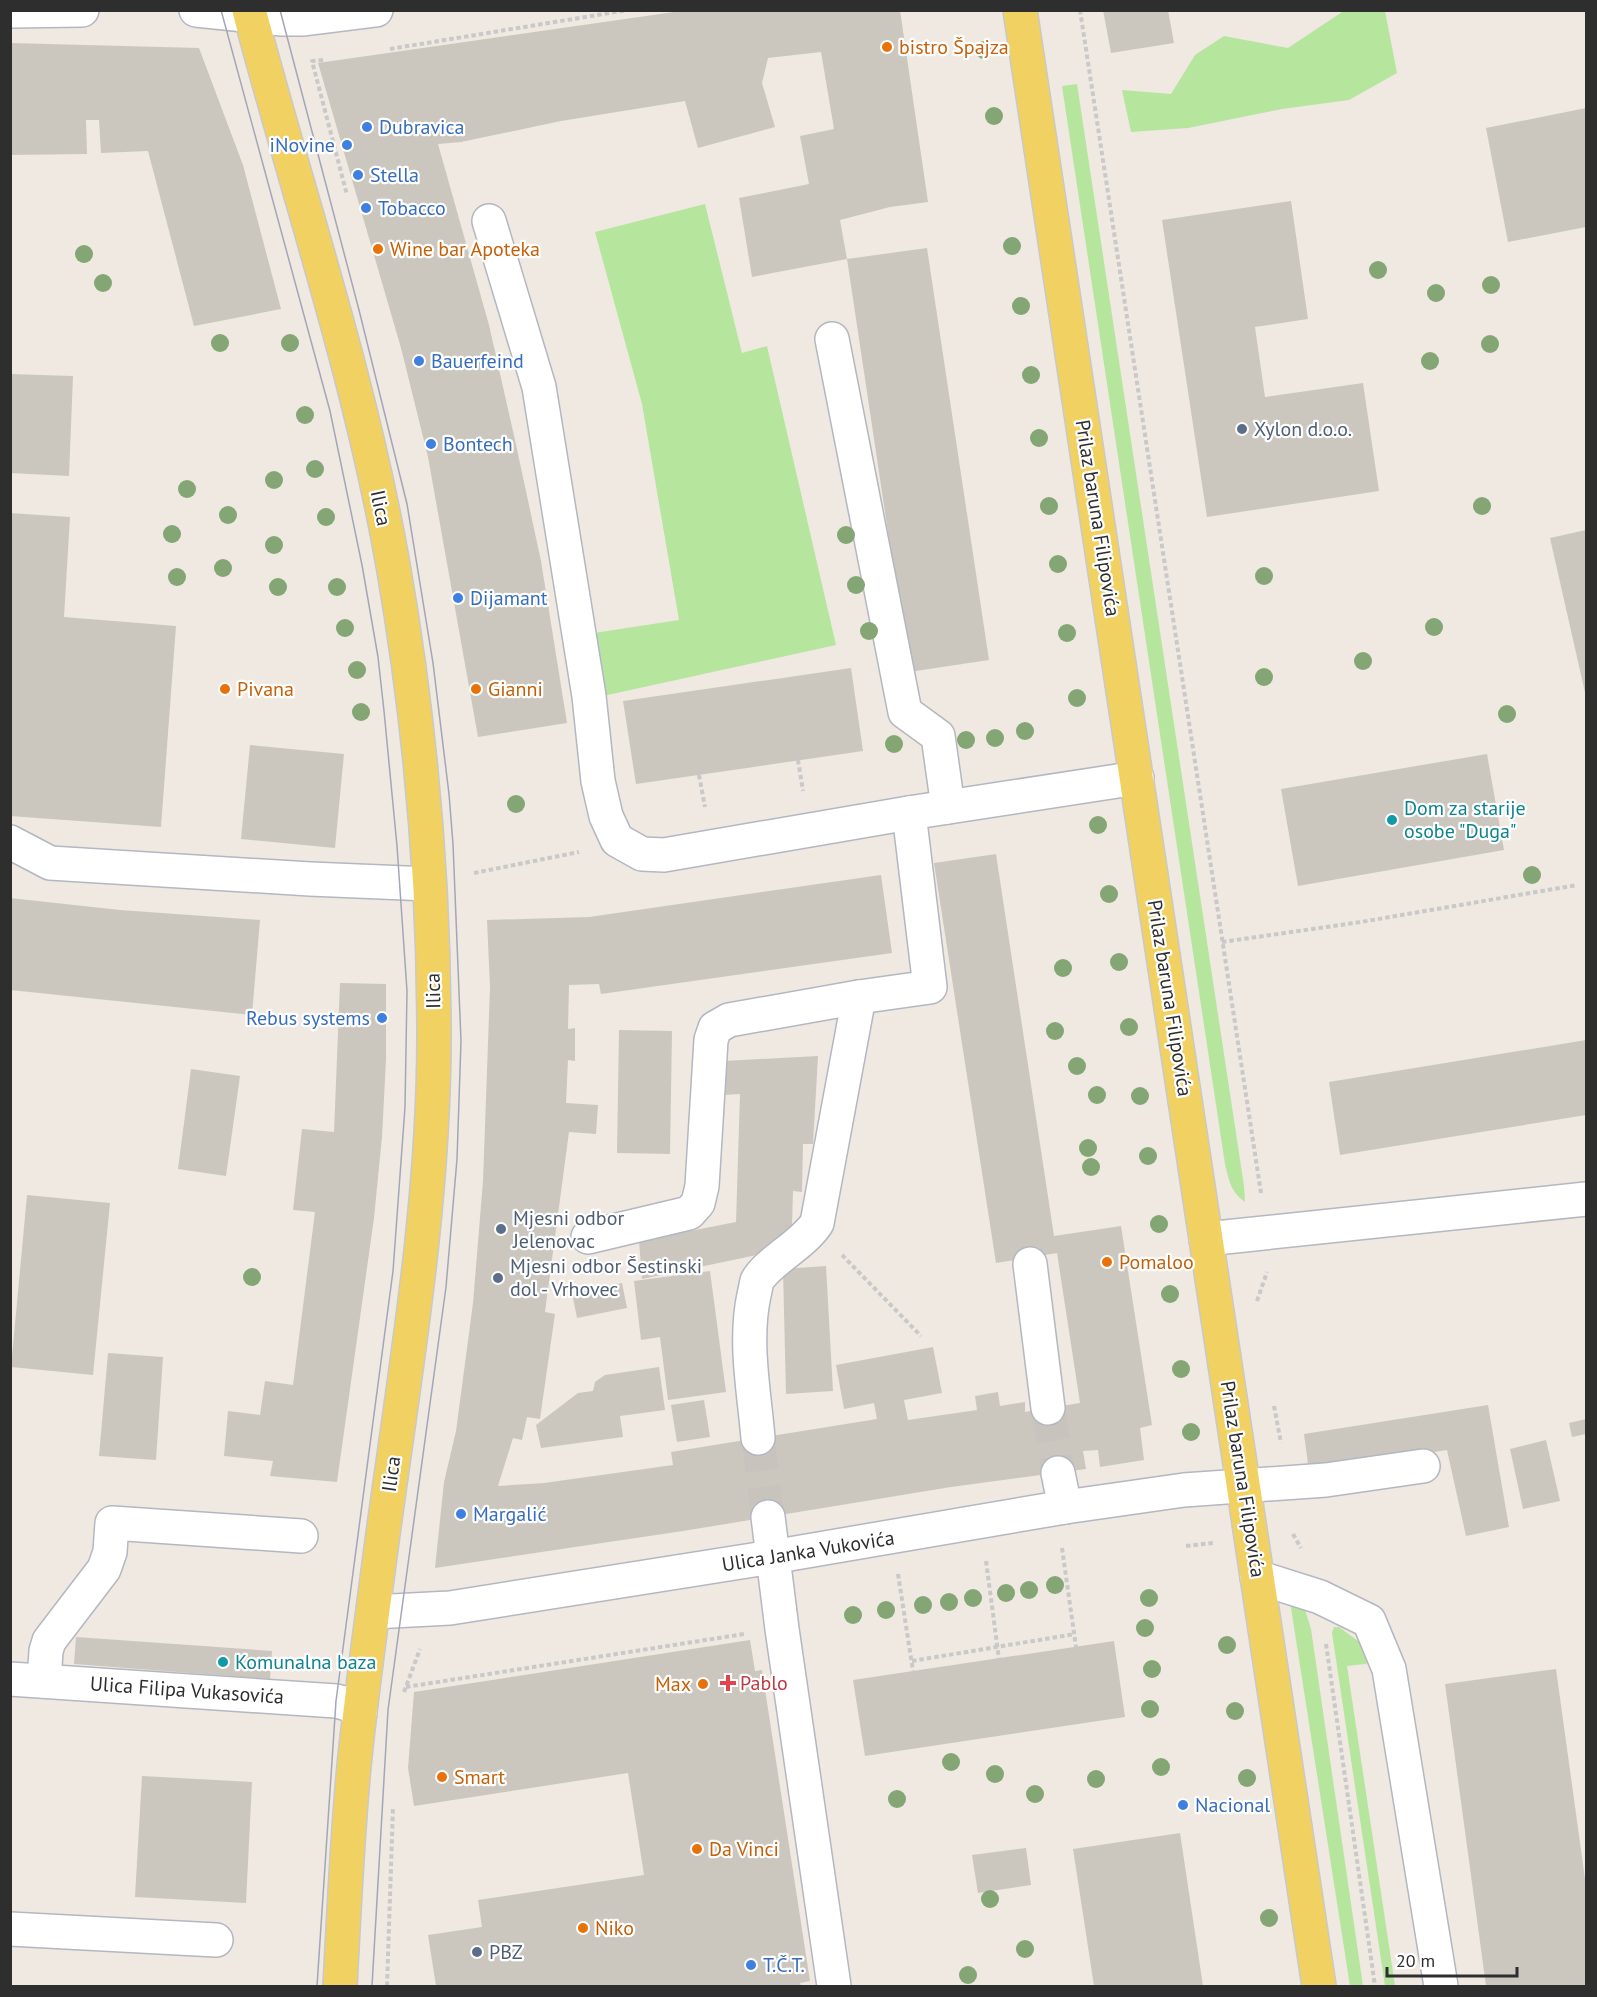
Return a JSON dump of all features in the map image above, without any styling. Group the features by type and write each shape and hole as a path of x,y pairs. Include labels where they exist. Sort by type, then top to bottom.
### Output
{"main road":[{"name":"Prilaz baruna Filipovića","path":"1020,10 1319,1986"},
{"name":"Ilica","path":"250,13 343,347 383,517 393,566 418,748 428,845 434,1038 430,1156 419,1275 354,1767 340,1986"}],"street":[{"path":"10,11 82,10"},
{"path":"196,10 304,19 376,10"},
{"path":"489,221 539,387 589,696 598,781 606,816 617,840 642,854 664,855 909,813 1137,778"},
{"path":"832,339 905,712 938,736 948,807"},
{"path":"588,1236 689,1213 698,1203 702,1186 711,1040 715,1028 729,1020 930,987 909,813"},
{"path":"10,842 50,863 429,884"},
{"path":"758,1438 750,1350 750,1312 757,1281 767,1269 796,1246 817,1223 859,997"},
{"path":"1206,1239 1587,1199"},
{"path":"1030,1264 1048,1408"},
{"name":"Ulica Janka Vukovića","path":"373,1612 450,1608 1184,1490 1326,1480 1423,1466"},
{"path":"1058,1473 1061,1508"},
{"path":"768,1517 834,1986"},
{"path":"44,1681 49,1641 105,1569 110,1552 112,1523 301,1536"},
{"path":"1257,1577 1320,1597 1369,1621 1389,1669 1441,1986"},
{"name":"Ulica Filipa Vukasovića","path":"10,1679 336,1701 348,1704 360,1713"},
{"path":"10,1929 216,1940"}],"path":[{"path":"382,50 627,10"},
{"path":"1080,10 1262,1200"},
{"path":"324,59 312,61 316,84 347,195"},
{"path":"474,873 590,849 617,840"},
{"path":"1222,942 1361,922 1577,885"},
{"path":"814,1227 921,1336"},
{"path":"1259,1310 1257,1299 1269,1265"},
{"path":"1273,1399 1281,1443"},
{"path":"1061,1508 1076,1647"},
{"path":"981,1522 999,1659"},
{"path":"893,1537 913,1671"},
{"path":"1186,1546 1215,1542"},
{"path":"406,1687 748,1634"},
{"path":"912,1661 1074,1634"},
{"path":"1326,1641 1375,1986"},
{"path":"404,1693 421,1644"},
{"path":"387,1986 393,1802"}],"green space":[{"path":"1345,10 1385,11 1397,73 1349,100 1282,109 1188,128 1131,132 1122,90 1171,94 1195,55 1224,36 1288,48"},
{"path":"1077,84 1245,1202 1229,1181 1225,1164 1062,86"},
{"path":"705,204 742,353 767,346 836,645 603,696 594,633 679,620 642,404 595,232"},
{"path":"1289,1595 1302,1600 1311,1629 1363,1986 1350,1986"},
{"path":"1334,1627 1339,1627 1362,1644 1374,1663 1347,1666 1395,1986 1385,1986 1332,1633"}],"building":[{"path":"688,10 900,10 928,202 890,207 840,220 847,259 752,277 739,198 809,184 800,136 834,129 821,52 768,58 762,83 775,127 698,148 685,101 561,121 461,142 438,144 489,325 515,440 541,561 567,723 478,737 428,457 401,348 318,63"},
{"path":"1103,10 1168,10 1174,43 1111,53"},
{"path":"10,43 199,48 243,165 281,309 194,326 148,151 101,153 99,120 86,120 87,154 10,155"},
{"path":"1586,108 1586,227 1508,242 1486,128"},
{"path":"1291,201 1308,319 1255,327 1265,397 1363,383 1379,491 1207,517 1162,220"},
{"path":"927,248 989,660 909,672 847,259"},
{"path":"10,374 73,376 69,476 10,473"},
{"path":"10,513 70,517 64,617 176,626 161,827 10,816"},
{"path":"1586,530 1586,697 1550,538"},
{"path":"851,668 863,751 636,784 623,701"},
{"path":"250,745 344,754 335,848 241,839"},
{"name":"Dom za starije osobe \"Duga\"","path":"1487,754 1504,850 1298,886 1281,789"},
{"path":"996,854 1054,1236 1121,1226 1152,1425 1140,1428 1144,1460 1100,1467 1098,1450 1083,1451 1086,1469 951,1487 683,1531 435,1568 444,1482 456,1431 473,1303 483,1181 490,987 487,920 589,917 881,875 892,953 601,994 599,984 569,985 568,1029 575,1028 575,1061 568,1060 566,1103 598,1105 596,1134 569,1132 545,1312 555,1314 540,1419 527,1417 522,1440 513,1438 498,1486 544,1483 673,1465 671,1452 877,1419 874,1403 844,1409 836,1365 933,1347 942,1393 904,1400 908,1420 977,1410 975,1396 998,1392 1000,1406 1025,1402 1025,1412 1080,1403 1057,1253 996,1263 934,863"},
{"path":"10,898 120,910 260,920 252,1015 10,990"},
{"path":"340,983 386,984 386,1060 382,1137 374,1218 337,1482 270,1476 273,1461 224,1456 228,1411 260,1415 265,1381 293,1385 315,1212 293,1210 302,1129 334,1132"},
{"path":"619,1030 672,1031 670,1154 617,1153"},
{"path":"1586,1040 1586,1115 1340,1155 1329,1082"},
{"path":"818,1056 813,1144 803,1144 802,1192 793,1191 792,1226 786,1249 642,1279 639,1241 736,1222 740,1094 724,1095 724,1061"},
{"path":"191,1069 240,1076 226,1176 178,1169"},
{"path":"27,1195 110,1203 93,1375 11,1367"},
{"path":"826,1266 833,1391 786,1394 783,1269"},
{"path":"710,1271 726,1392 668,1400 660,1337 641,1340 634,1281"},
{"path":"622,1283 627,1308 577,1318 572,1293"},
{"path":"108,1353 163,1357 156,1460 99,1456"},
{"path":"659,1367 665,1410 620,1416 623,1437 541,1448 536,1425 578,1393 593,1391 595,1382 605,1375"},
{"path":"704,1400 710,1437 677,1442 671,1405"},
{"path":"1488,1405 1509,1527 1466,1536 1447,1450 1309,1471 1304,1434"},
{"path":"1586,1419 1586,1434 1572,1437 1569,1423"},
{"path":"1546,1440 1560,1501 1523,1509 1510,1449"},
{"path":"76,1637 272,1651 270,1679 74,1664"},
{"path":"750,1640 755,1671 762,1670 810,1981 800,1983 801,1986 436,1986 428,1935 482,1927 478,1900 644,1875 628,1773 414,1806 408,1768 414,1692"},
{"path":"1114,1641 1125,1717 865,1756 853,1680"},
{"path":"1556,1669 1586,1886 1586,1986 1486,1986 1445,1684"},
{"path":"142,1776 252,1782 246,1903 135,1897"},
{"path":"1180,1833 1203,1986 1094,1986 1073,1849"},
{"path":"1026,1848 1031,1885 978,1893 972,1855"}],"tunnel":[{"path":"1048,1408 1058,1473"},
{"path":"758,1438 768,1517"}],"tram line":[{"path":"221,10 330,411 362,565 378,657 384,711 397,846 407,991 405,1107 393,1271 336,1701 317,1986"},
{"path":"280,10 359,310 407,504 433,663 453,844 461,1041 457,1159 446,1287 388,1710 372,1986"}],"place":[{"name":"bistro Špajza","path":"887,47"},
{"name":"Dubravica","path":"367,127"},
{"name":"iNovine","path":"347,145"},
{"name":"Stella","path":"358,175"},
{"name":"Tobacco","path":"366,208"},
{"name":"Wine bar Apoteka","path":"378,249"},
{"name":"Bauerfeind","path":"419,361"},
{"name":"Xylon d.o.o.","path":"1242,429"},
{"name":"Bontech","path":"431,444"},
{"name":"Dijamant","path":"458,598"},
{"name":"Pivana","path":"225,689"},
{"name":"Gianni","path":"476,689"},
{"name":"Dom za starije osobe \"Duga\"","path":"1392,820"},
{"name":"Rebus systems","path":"382,1018"},
{"name":"Mjesni odbor Jelenovac","path":"501,1229"},
{"name":"Pomaloo","path":"1107,1262"},
{"name":"Mjesni odbor Šestinski dol - Vrhovec","path":"498,1278"},
{"name":"Margalić","path":"461,1514"},
{"name":"Komunalna baza","path":"223,1662"},
{"name":"Pablo","path":"728,1683"},
{"name":"Max","path":"703,1684"},
{"name":"Smart","path":"442,1777"},
{"name":"Nacional","path":"1183,1805"},
{"name":"Da Vinci","path":"697,1849"},
{"name":"Niko","path":"583,1928"},
{"name":"PBZ","path":"477,1952"},
{"name":"T.Č.T.","path":"751,1965"}]}
